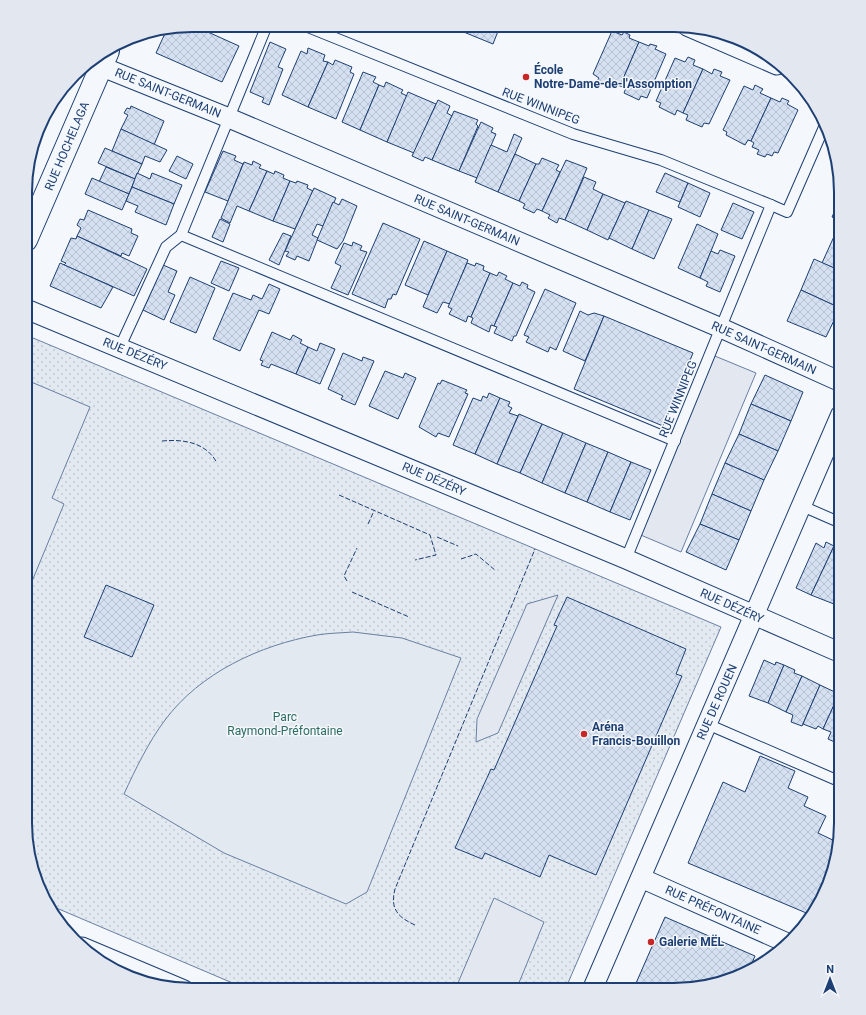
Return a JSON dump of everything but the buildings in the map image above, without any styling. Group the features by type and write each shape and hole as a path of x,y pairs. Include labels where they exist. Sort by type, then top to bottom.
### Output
{"street":[{"path":"710,36 763,59"},
{"name":"RUE SAINT-GERMAIN","path":"101,60 229,118 721,328 834,379"},
{"name":"RUE HOCHELAGA","path":"32,225 99,62"},
{"name":"RUE DÉZÉRY","path":"32,311 626,559 834,650"},
{"name":"RUE DE ROUEN","path":"595,983 834,431"},
{"name":"RUE PRÉFONTAINE","path":"641,878 781,941"},
{"path":"103,956 160,980"}],"lane":[{"path":"120,347 166,247 181,235 264,32"},
{"name":"RUE WINNIPEG","path":"320,32 573,134 661,160 787,212 822,132"},
{"name":"RUE WINNIPEG","path":"626,559 771,205"},
{"path":"181,235 675,441"},
{"path":"802,506 834,520"},
{"path":"707,724 834,779"}],"green space":[{"name":"Parc Raymond-Préfontaine","path":"32,338 721,627 568,983 233,983 56,908 44,884 37,864 32,833"},
{"path":"32,382 90,407 52,498 64,504 32,581"},
{"path":"353,632 402,638 461,658 367,892 346,904 224,853 124,794 138,765 165,720 179,703 213,675 253,654 274,646 317,635"}],"shaded area":[{"path":"710,354 756,373 681,552 636,533"},
{"path":"558,595 498,733 476,742 477,719 527,604"},
{"path":"494,898 544,922 519,983 458,983"}],"fence":[{"path":"162,441 193,443 207,450 217,463"},
{"path":"339,495 430,535 436,555 415,560"},
{"path":"368,524 374,511"},
{"path":"437,537 458,546"},
{"path":"347,581 344,576 357,548"},
{"path":"415,925 404,919 396,911 393,902 395,889 535,549"},
{"path":"461,559 476,554 496,571"},
{"path":"352,592 409,617"}],"place":[{"name":"École Notre-Dame-de-l'Assomption","path":"526,77"},
{"name":"Aréna Francis-Bouillon","path":"584,734"},
{"name":"Galerie MËL","path":"651,942"}]}
